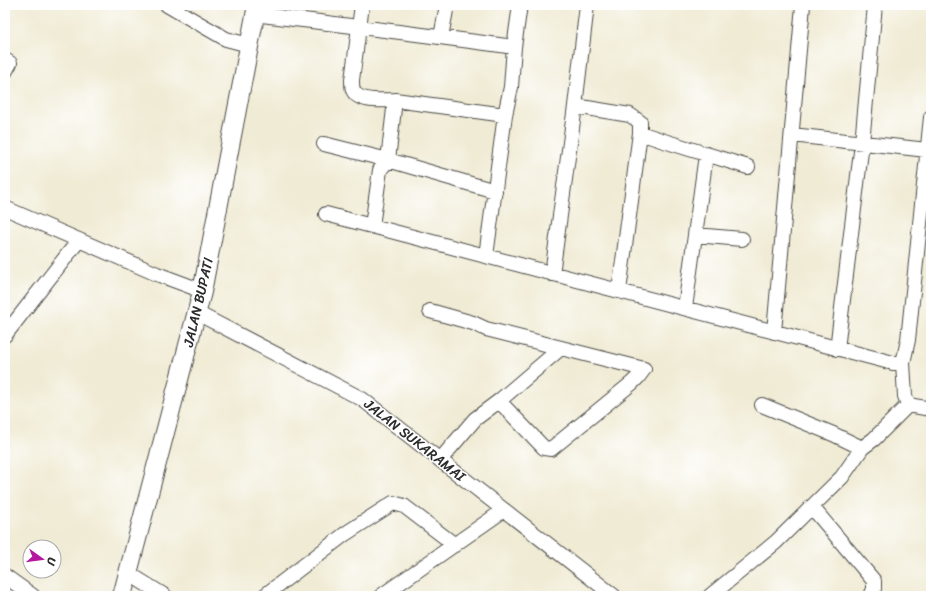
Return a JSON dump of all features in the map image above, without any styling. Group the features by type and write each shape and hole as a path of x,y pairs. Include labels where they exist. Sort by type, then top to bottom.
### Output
{"street":[{"path":"167,5 226,39 249,46"},
{"path":"362,5 352,80 352,89 361,98 378,101 395,100 505,115"},
{"path":"441,37 447,5"},
{"path":"486,256 505,115 511,87 514,47 520,5"},
{"path":"552,274 587,5"},
{"path":"774,332 803,5"},
{"path":"837,349 862,143 875,5"},
{"path":"256,10 358,28 514,47"},
{"name":"JALAN BUPATI","path":"122,596 202,292 256,10"},
{"path":"5,60 10,63 5,72"},
{"path":"372,226 380,170 388,160 395,100"},
{"path":"575,106 630,115 640,122 640,133 619,291"},
{"path":"908,405 905,396 903,363 908,340 931,117"},
{"path":"640,133 748,167"},
{"path":"792,135 927,150"},
{"path":"324,144 388,160 495,191"},
{"path":"685,308 706,155"},
{"path":"5,208 202,292"},
{"path":"326,214 893,364 903,363"},
{"path":"695,235 742,239"},
{"path":"5,335 79,240"},
{"path":"430,311 473,323 486,329 644,369 632,383 551,449 544,448 499,401"},
{"name":"JALAN SUKARAMAI","path":"197,313 362,399 614,596"},
{"path":"440,460 475,419 499,401 561,348"},
{"path":"762,405 833,434 862,448"},
{"path":"908,405 931,409"},
{"path":"710,596 776,542 842,477 862,448 874,439 908,405"},
{"path":"264,596 345,534 393,503 404,506 454,544"},
{"path":"812,507 874,581 874,589 871,596"},
{"path":"381,596 504,510"},
{"path":"128,573 165,596"},
{"path":"5,576 33,596"}]}
